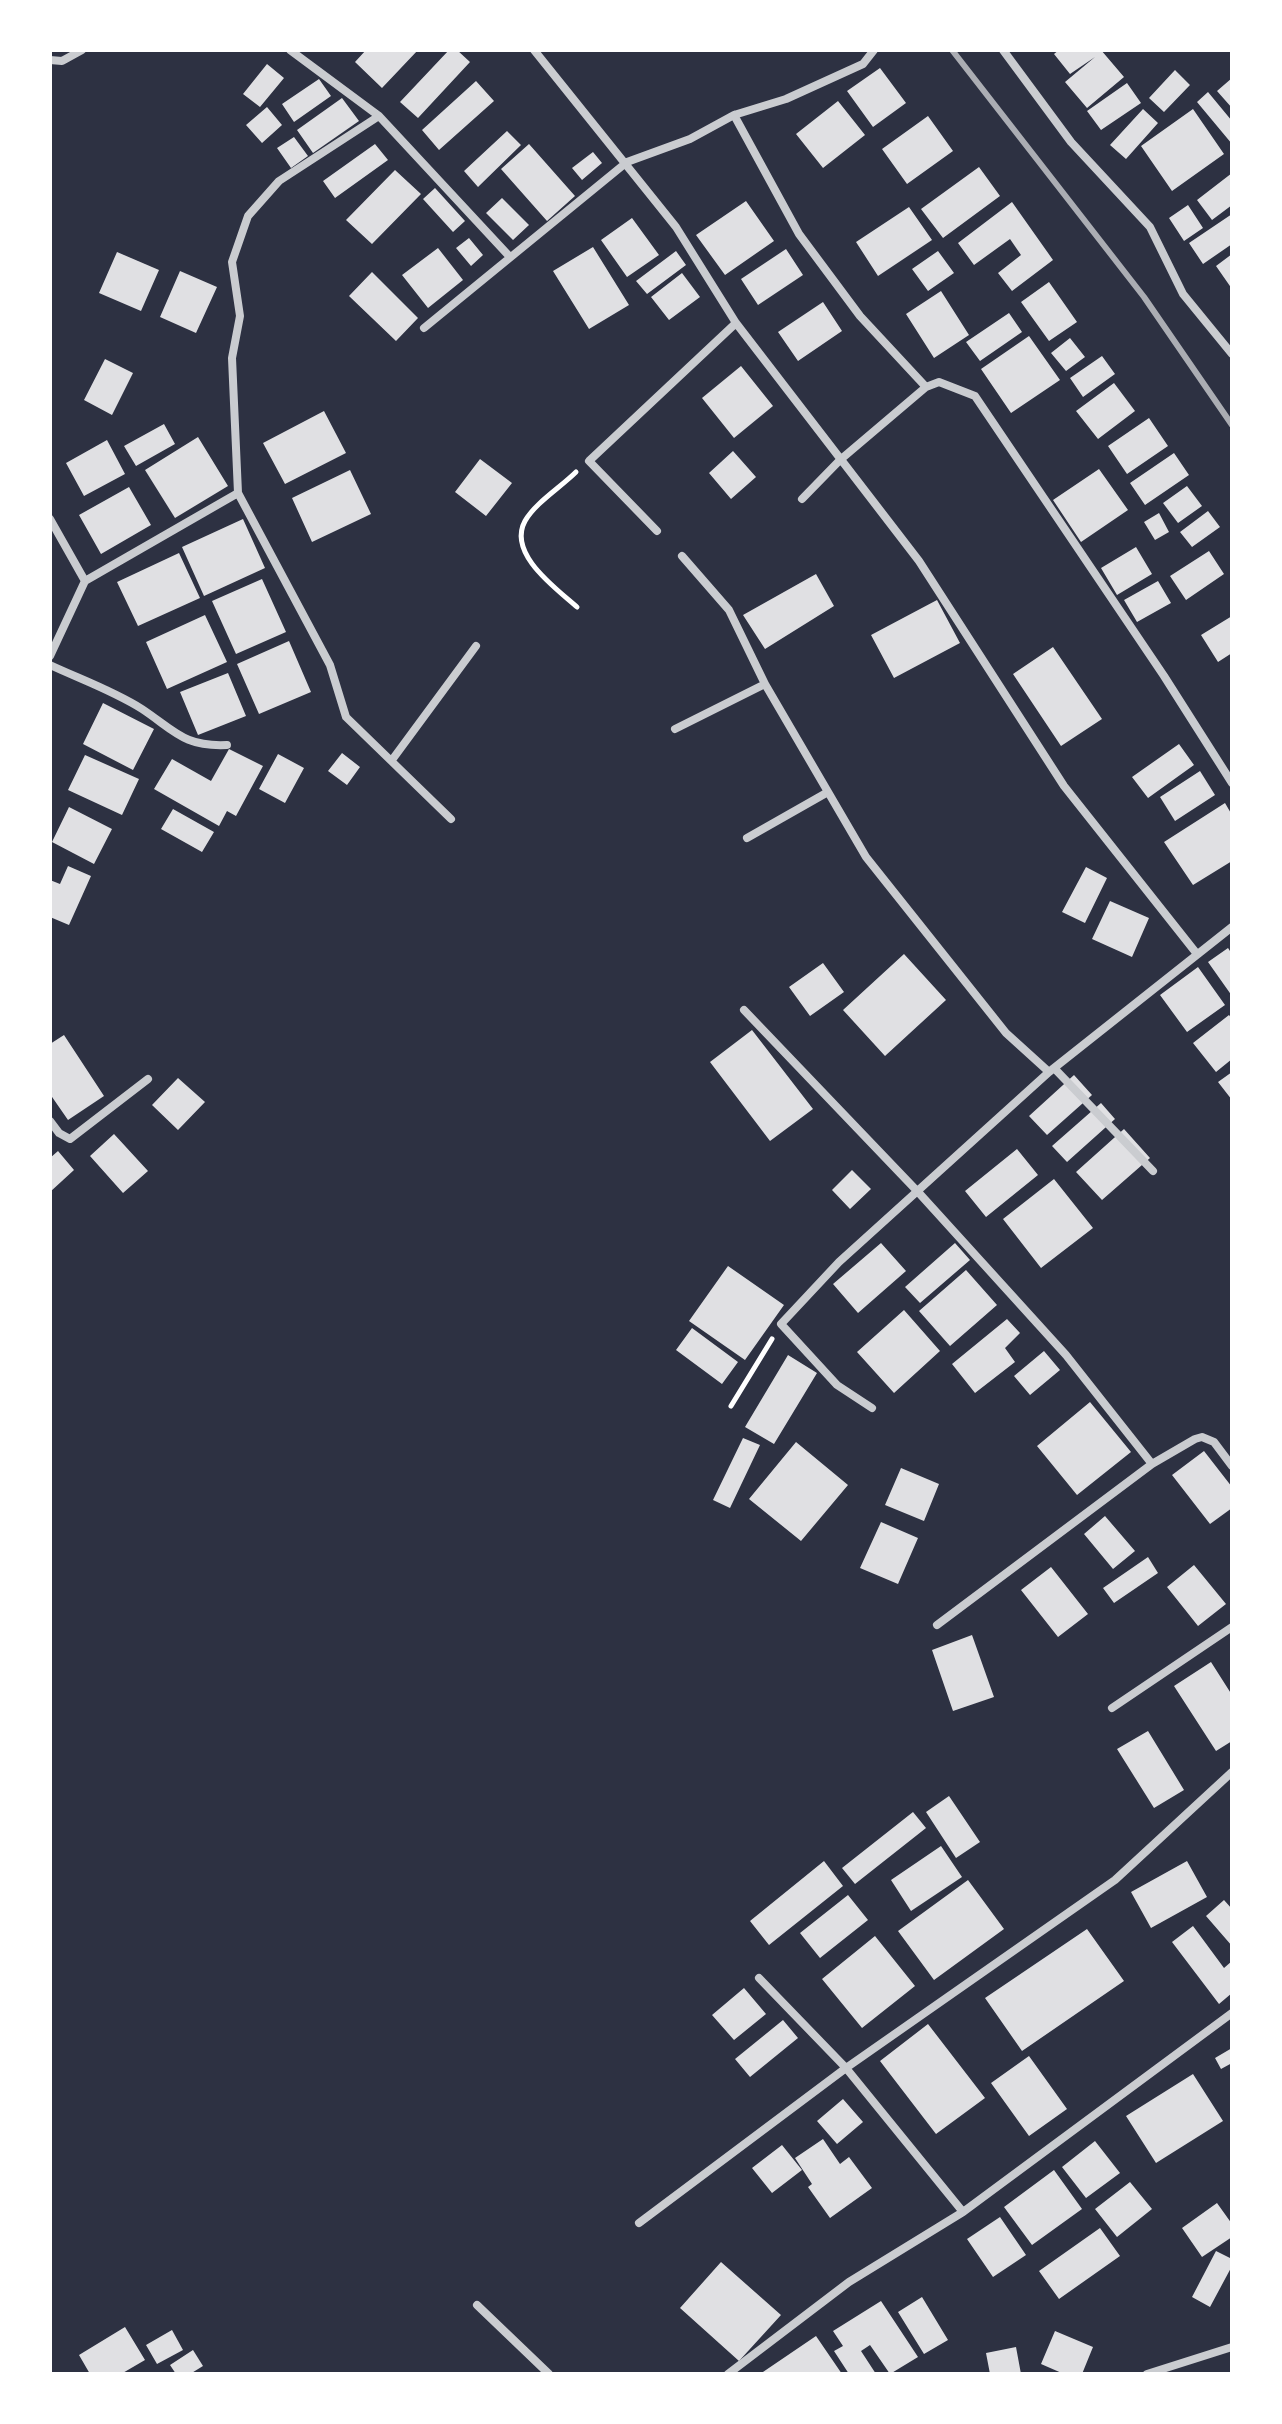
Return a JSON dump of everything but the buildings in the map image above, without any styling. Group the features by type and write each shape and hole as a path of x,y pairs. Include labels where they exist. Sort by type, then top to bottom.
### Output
{"street":[{"path":"50,60 72,57 82,50"},
{"path":"290,50 379,116 510,257"},
{"path":"534,50 627,162 676,227 736,323 919,561 1064,786 1197,954"},
{"path":"424,328 627,162 690,139 734,115 786,99 863,64 874,50"},
{"path":"1003,50 1071,142 1150,227 1183,294 1232,354"},
{"path":"734,115 799,234 860,316 926,387"},
{"path":"379,116 279,181 248,216 232,262 240,316 232,358 238,493 330,665 346,717 368,742 392,760 451,819"},
{"path":"657,531 589,461 736,323"},
{"path":"802,499 840,460 926,387 939,382 975,396 1164,676 1232,783"},
{"path":"50,656 85,581 238,493"},
{"path":"50,519 85,581"},
{"path":"682,556 729,610 765,684 866,857 936,949 1006,1033 1051,1070 1153,1171"},
{"path":"392,760 476,646"},
{"path":"50,665 141,709 183,739 207,746 227,745"},
{"path":"675,729 765,684"},
{"path":"747,838 828,792"},
{"path":"872,1408 837,1385 781,1324 839,1262 919,1193 1051,1070 1232,927"},
{"path":"744,1010 919,1193 1066,1355 1152,1464"},
{"path":"50,1121 59,1133 70,1139 148,1079"},
{"path":"937,1625 1152,1464 1202,1437 1214,1442 1232,1466"},
{"path":"1112,1708 1232,1627"},
{"path":"639,2223 846,2068 1115,1880 1232,1772"},
{"path":"759,1978 846,2068 963,2212"},
{"path":"728,2374 849,2282 963,2212 1232,2013"},
{"path":"477,2305 549,2374"},
{"path":"1147,2374 1232,2347"}],"path":[{"path":"577,607 540,574 523,545 521,533 526,519 589,461"},
{"path":"731,1406 781,1324"}],"railway":[{"path":"952,50 1144,297 1232,425"}]}
